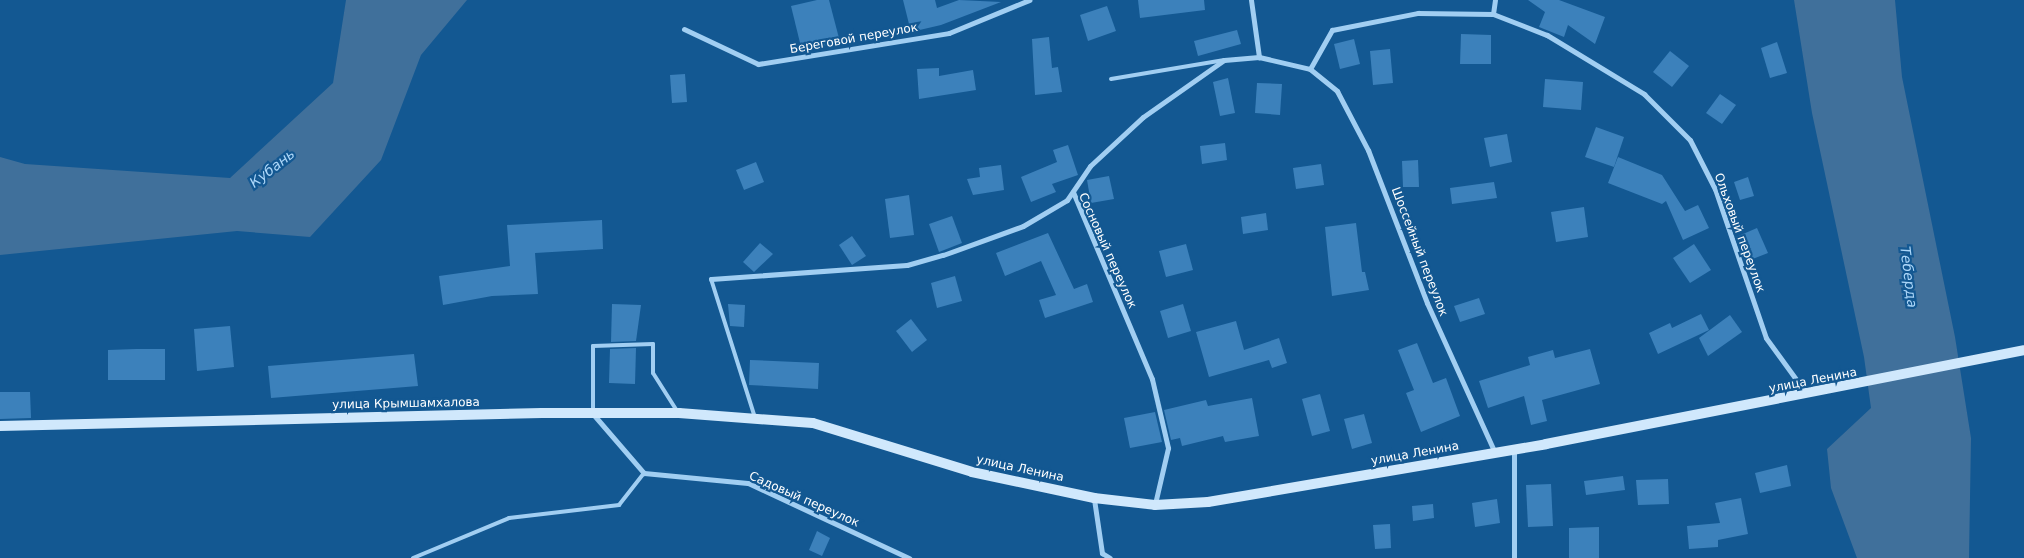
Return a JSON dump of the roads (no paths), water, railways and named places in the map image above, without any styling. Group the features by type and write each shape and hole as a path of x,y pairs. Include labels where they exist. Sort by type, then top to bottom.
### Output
{"main road":[{"name":"улица Ленина","path":"813,423 972,472 1094,498 1155,505 1208,502 1494,453 1808,395 2024,350"},
{"name":"улица Крымшамхалова","path":"0,426 678,413 813,423"}],"street":[{"name":"Береговой переулок","path":"684,29 758,64 949,33 1029,0"},
{"path":"1251,0 1259,57"},
{"path":"1493,14 1495,0"},
{"name":"Ольховый переулок","path":"1310,69 1332,30 1418,13 1493,14 1547,35 1644,94 1690,140 1715,189 1766,338 1808,395"},
{"path":"1073,192 1090,166 1144,118 1224,60 1259,57 1310,69"},
{"name":"Шоссейный переулок","path":"1310,69 1338,91 1368,150 1427,303 1494,453"},
{"name":"Сосновый переулок","path":"711,279 907,265 1024,226 1068,200 1073,192"},
{"name":"Сосновый переулок","path":"1073,192 1152,379 1168,448 1155,505"},
{"path":"593,414 644,473"},
{"path":"1514,449 1514,558"},
{"name":"Садовый переулок","path":"644,473 748,483 909,558"},
{"path":"1094,498 1102,553 1110,558"}],"lane":[{"path":"1111,79 1224,60"},
{"path":"711,279 756,420"},
{"path":"593,414 593,346 653,344 653,374 678,413"},
{"path":"412,558 509,518 619,505 644,473"}],"water":[{"name":"Кубань","path":"346,0 467,0 421,55 381,160 310,237 237,231 0,255 0,157 25,164 230,178 333,83"},
{"name":"Теберда","path":"1794,0 1895,0 1902,77 1955,337 1971,438 1969,558 1857,558 1831,488 1827,449 1871,408 1864,357 1812,113"}]}
